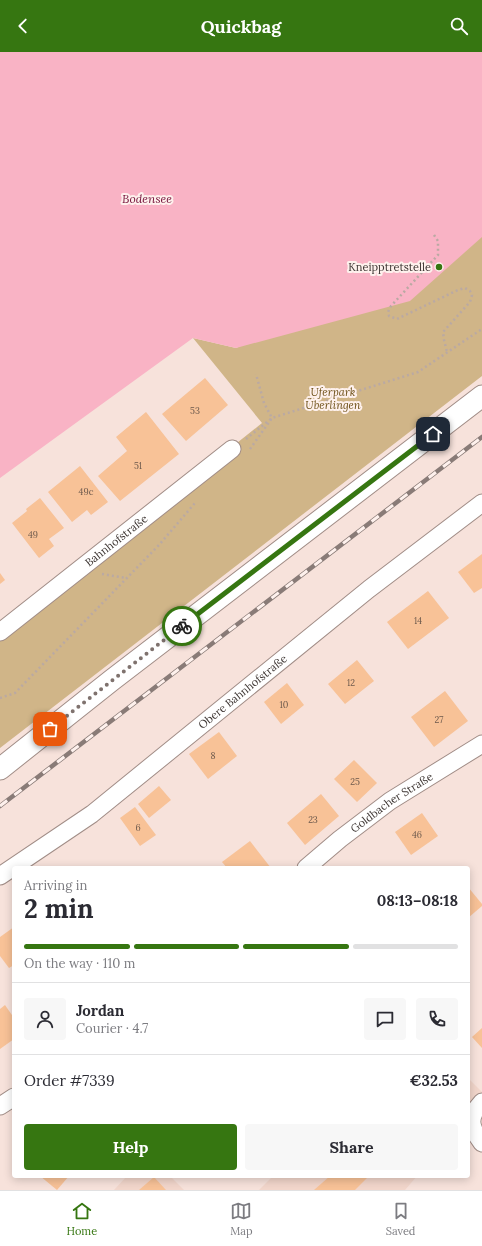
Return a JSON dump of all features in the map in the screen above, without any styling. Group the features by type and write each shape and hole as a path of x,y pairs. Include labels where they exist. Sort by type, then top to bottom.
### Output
{"street":[{"path":"0,769 112,680 482,396"},
{"name":"Bahnhofstraße","path":"0,632 232,449"},
{"name":"Obere Bahnhofstraße","path":"15,866 92,814 369,589 482,503"},
{"name":"Goldbacher Straße","path":"308,866 340,838 390,801 482,744"},
{"name":"Obere Bahnhofstraße","path":"0,876 12,868"},
{"path":"0,1106 12,1098"},
{"path":"482,1102 472,1119 473,1131 482,1143"}],"path":[{"path":"434,235 438,241 438,255 391,306 388,312 389,316 397,319 458,290 465,288 470,291 472,295 470,302 443,332 448,352"},
{"path":"232,449 272,418 418,372 482,329"},
{"path":"0,698 15,693 159,544"}],"shaded area":[{"path":"470,1080 482,1092 482,1097 470,1112"},
{"path":"125,1178 172,1178 184,1190 114,1190"},
{"path":"271,1178 415,1178 405,1190 259,1190"}],"green space":[{"name":"Uferpark Überlingen","path":"482,236 482,376 0,748 0,632 262,423 193,338 236,348"}],"water":[{"name":"Bodensee","path":"0,52 482,52 482,237 410,301 236,348 193,338 0,478"}],"building":[{"path":"205,378 228,405 186,441 162,414"},
{"path":"146,412 179,454 120,501 98,476 127,451 116,437"},
{"path":"80,466 108,502 91,515 87,510 72,522 48,492"},
{"path":"40,498 64,528 49,539 54,546 39,558 12,523"},
{"path":"482,554 482,588 474,593 458,572"},
{"path":"0,573 5,580 0,584"},
{"path":"428,591 449,618 408,649 387,622"},
{"path":"357,660 374,681 345,704 328,684"},
{"path":"287,683 304,705 281,724 264,702"},
{"path":"445,691 468,721 434,747 411,717"},
{"path":"219,732 237,756 208,779 189,754"},
{"path":"354,760 377,783 357,802 334,779"},
{"path":"159,786 171,800 149,818 138,804"},
{"path":"321,794 339,816 305,845 287,823"},
{"path":"135,807 156,835 140,846 120,818"},
{"path":"422,813 438,836 411,855 395,832"},
{"path":"250,841 269,866 225,866 222,862"},
{"path":"470,889 482,904 482,906 470,916"},
{"path":"12,928 12,966 9,968 0,956 0,937"},
{"path":"5,1005 12,1015 12,1040 0,1049 0,1009"},
{"path":"482,1028 482,1048 472,1037"},
{"path":"42,1178 67,1178 57,1190"},
{"path":"153,1178 155,1178 166,1190 139,1190"},
{"path":"328,1178 367,1178 355,1190 314,1190"}],"railway":[{"path":"0,806 482,437"}],"way so far":[{"path":"50,729 182,626"}],"place":[{"name":"Kneipptretstelle","path":"439,267"}],"route":[{"path":"182,626 433,434"}]}
